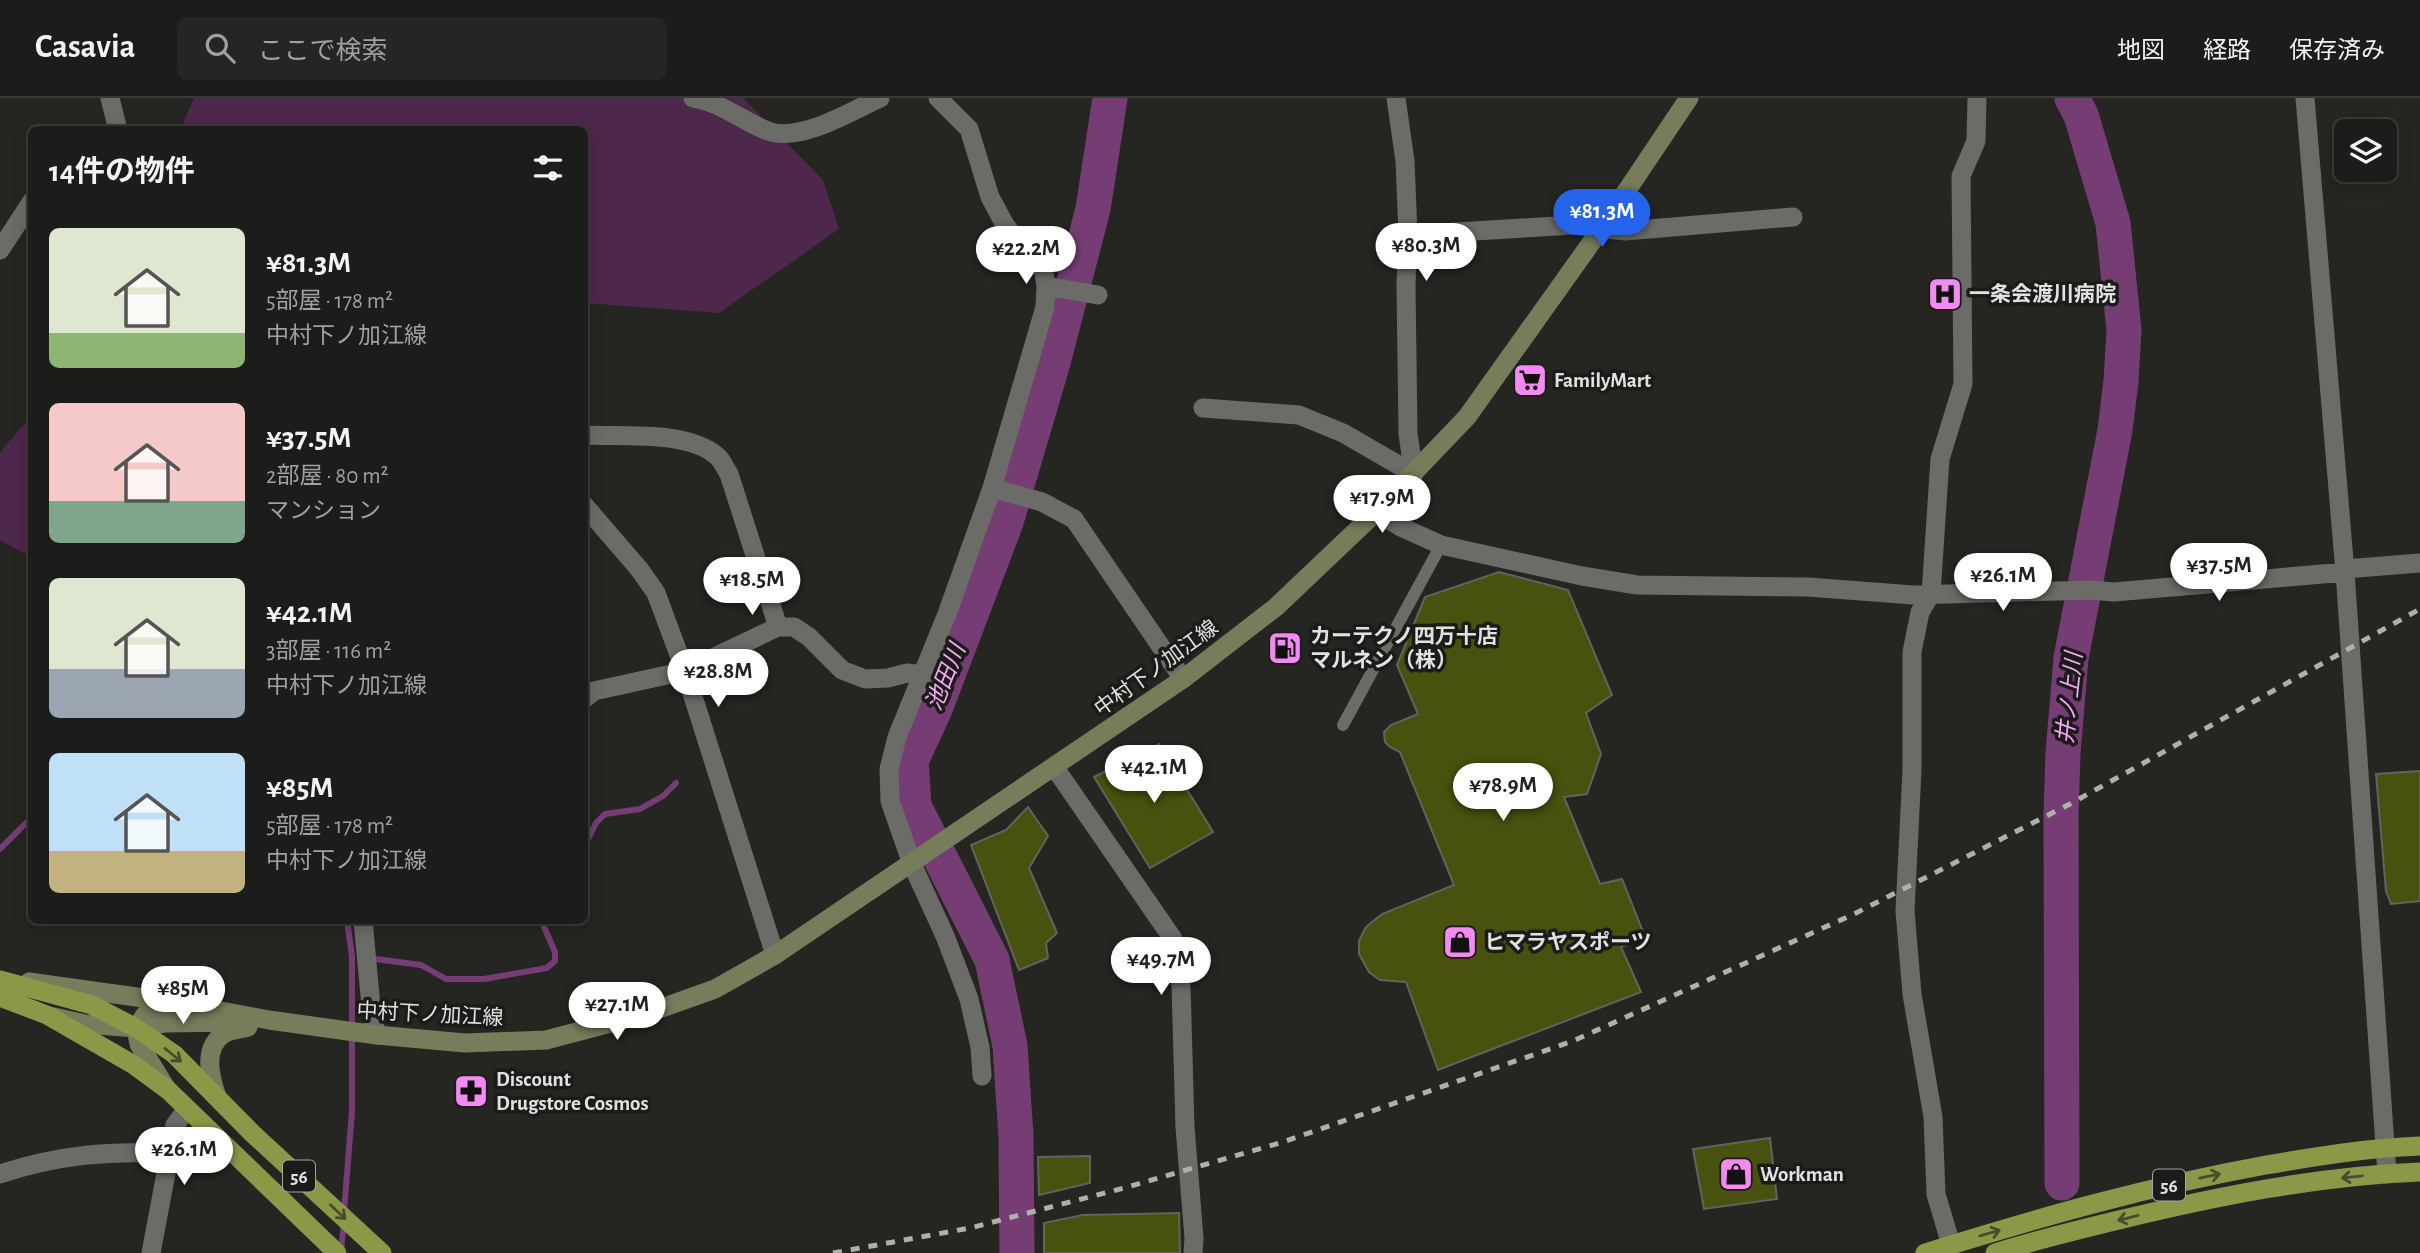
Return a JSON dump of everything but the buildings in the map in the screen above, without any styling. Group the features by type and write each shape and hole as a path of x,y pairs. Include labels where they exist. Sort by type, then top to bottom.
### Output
{"highway":[{"name":"56","path":"0,979 92,1005 136,1028 174,1054 254,1134 382,1253"},
{"name":"56","path":"0,997 47,1015 134,1065 168,1090 337,1253"},
{"name":"56","path":"1925,1253 2159,1187 2347,1151 2420,1146"},
{"name":"56","path":"1995,1253 2182,1205 2261,1189 2420,1172"}],"main road":[{"name":"中村下ノ加江線","path":"0,979 75,987 269,1020 377,1035 465,1042 546,1040 645,1014 715,989 775,955 1055,768 1183,679 1276,607 1376,512 1467,417 1601,229 1689,98"},
{"name":"中村下ノ加江線","path":"136,1028 145,1015 161,1007 189,1005"},
{"name":"中村下ノ加江線","path":"47,1015 85,1024 136,1028 166,1023 269,1020"},
{"name":"中村下ノ加江線","path":"218,1097 210,1078 209,1064 213,1046 224,1034 269,1020"},
{"path":"136,1028 139,1044 168,1090"}],"street":[{"path":"110,98 117,126"},
{"path":"693,98 715,103 769,132 789,134 803,132 880,98"},
{"path":"937,98 969,129 990,197 1005,225 1043,268 1046,286 1045,307 992,488 947,614 897,737 889,769 890,801 969,999 980,1047 982,1076"},
{"path":"1396,98 1405,161 1408,235 1408,434 1414,474"},
{"path":"1951,1245 1936,1194 1933,1117 1912,994 1905,911 1912,770 1912,652 1920,612 1931,594 1940,459 1963,384 1961,176 1976,141 1978,98"},
{"path":"2305,98 2345,570 2387,1174"},
{"path":"0,250 28,207"},
{"path":"1408,235 1574,225 1625,231 1793,217"},
{"path":"1046,286 1098,295"},
{"path":"1203,408 1299,415 1343,433 1414,474"},
{"path":"588,435 670,438 699,446 717,457 729,474 778,627"},
{"path":"992,488 1042,502 1074,519 1183,679"},
{"path":"588,510 640,570 656,593 685,671 775,955"},
{"path":"1376,512 1441,545 1582,576 1637,585 1808,587 1913,595 2082,590 2114,592 2420,563"},
{"path":"588,696 594,691 685,671 778,627 794,627 809,636 842,670 865,679 888,678 907,673 922,675"},
{"path":"1055,768 1173,939 1181,986 1185,1127 1193,1253"},
{"path":"363,924 372,1017 377,1035"},
{"path":"151,1253 176,1125 187,1109"},
{"path":"0,1174 72,1156 125,1151 170,1154"}],"lane":[{"path":"1343,725 1441,545"}],"shaded area":[{"path":"194,98 743,98 823,180 839,229 719,313 588,303 588,126 182,126"},
{"path":"28,419 28,555 0,540 0,452"}],"waterway":[{"name":"池田川","path":"1017,1253 1016,1136 1010,1046 992,960 914,806 911,761 935,709 1006,522 1052,366 1093,209 1110,98"},
{"name":"井ノ上川","path":"2062,1183 2063,753 2071,658 2115,430 2124,330 2113,223 2081,115 2072,98"},
{"path":"588,839 596,823 605,814 640,809 663,796 676,783"},
{"path":"0,849 28,821"},
{"path":"344,1212 352,1111 352,956 348,924"},
{"path":"368,958 421,965 446,979 484,979 547,968 555,961 555,952 543,924"},
{"path":"341,1250 344,1223"}],"railway":[{"path":"833,1253 970,1228 1124,1188 1283,1142 1573,1041 1854,914 2070,804 2420,609"}],"place":[{"name":"一条会渡川病院","path":"1945,294"},
{"name":"FamilyMart","path":"1530,380"},
{"name":"カーテクノ四万十店 マルネン（株）","path":"1285,648"},
{"name":"ヒマラヤスポーツ","path":"1460,942"},
{"name":"Discount Drugstore Cosmos","path":"471,1091"},
{"name":"Workman","path":"1736,1174"}]}
